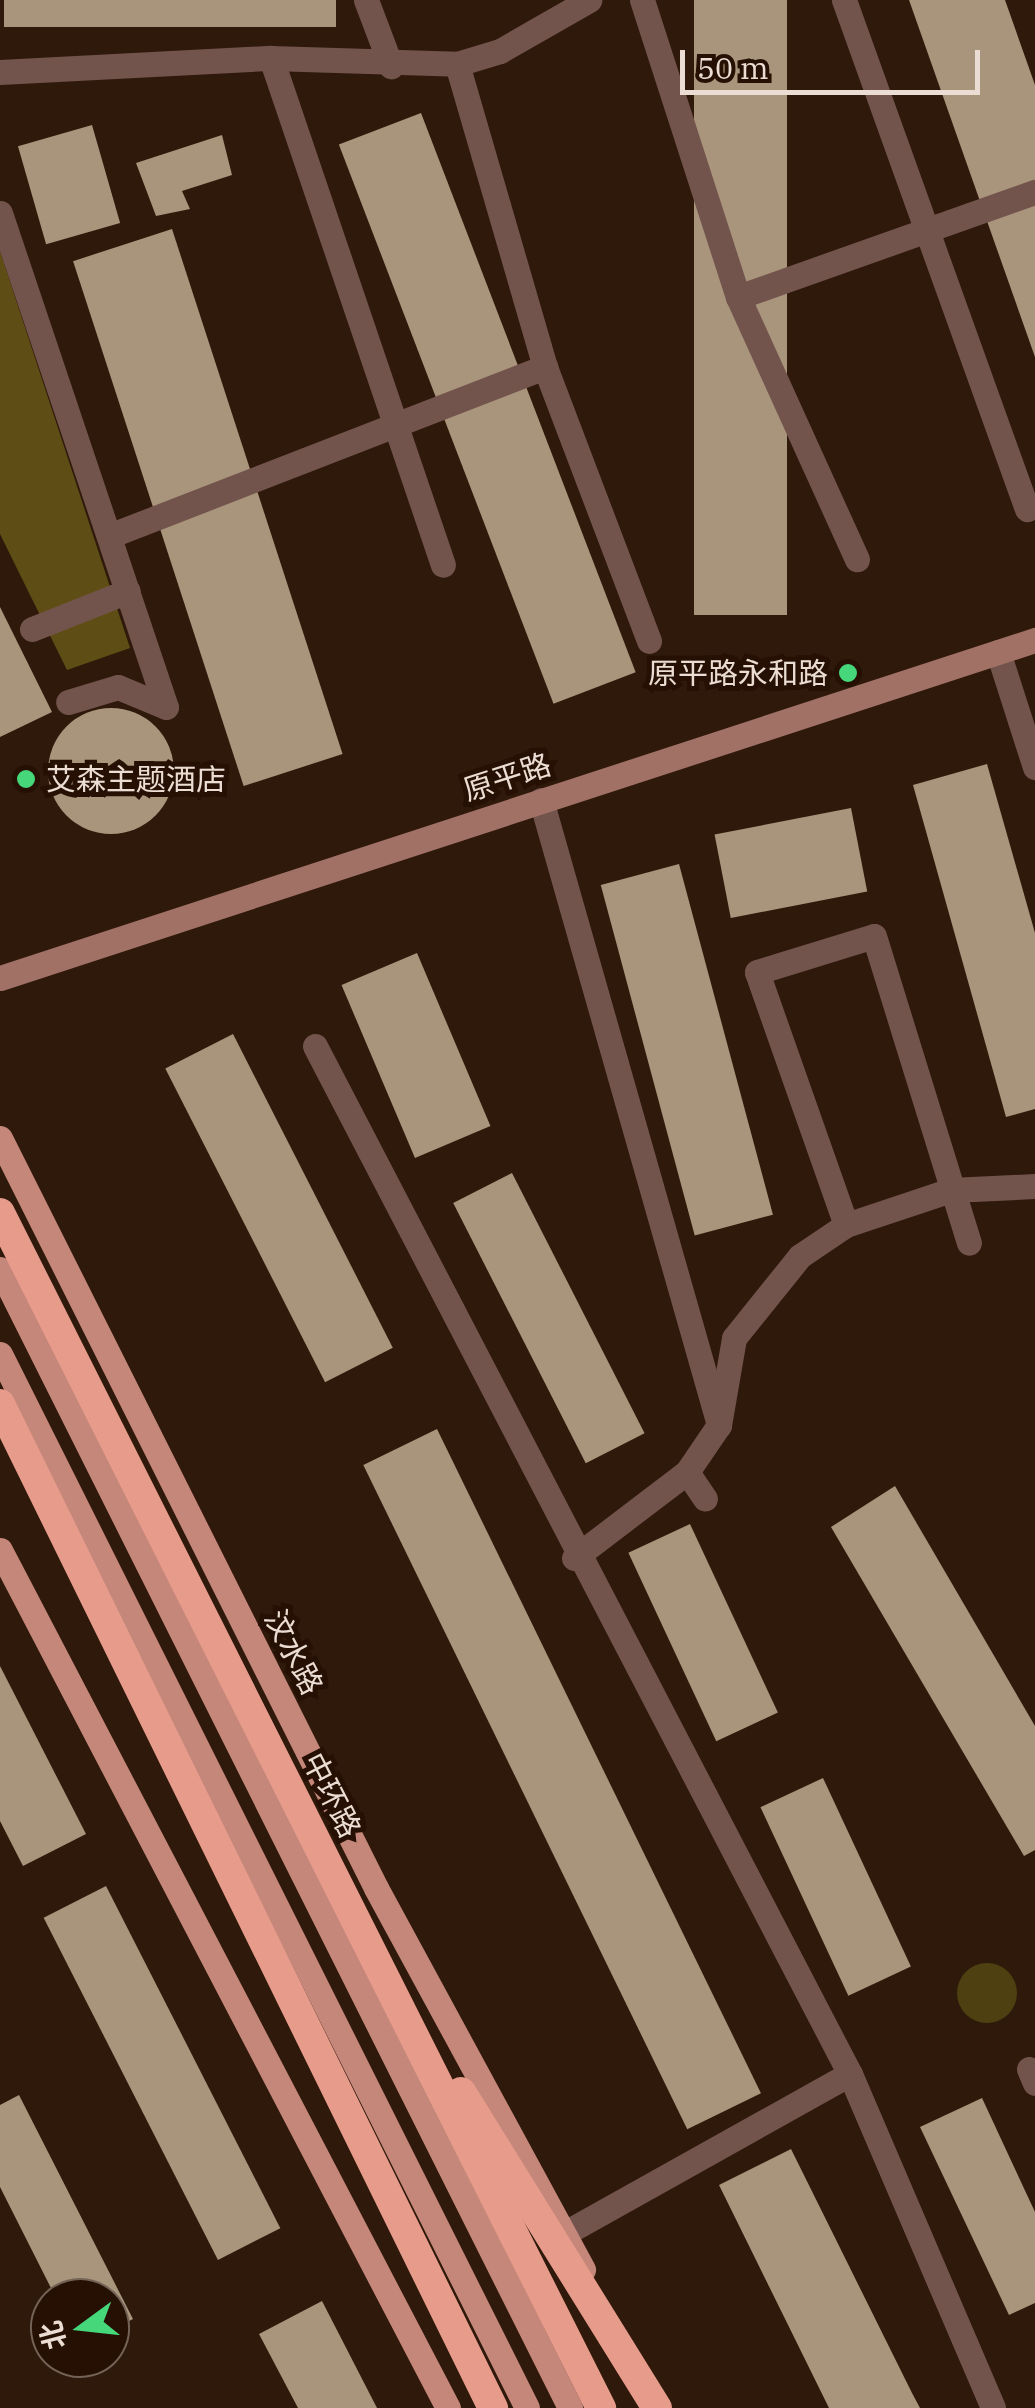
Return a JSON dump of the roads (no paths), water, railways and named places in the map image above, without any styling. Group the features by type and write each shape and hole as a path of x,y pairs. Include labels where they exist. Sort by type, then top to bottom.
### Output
{"highway":[{"name":"中环路","path":"0,1213 601,2408"},
{"path":"0,1404 493,2408"},
{"path":"361,1930 657,2408"}],"main road":[{"name":"汶水路","path":"0,1138 376,1888 567,2232 640,2408"},
{"path":"0,1269 570,2408"},
{"path":"0,1354 528,2408"},
{"path":"0,1550 448,2408"},
{"path":"263,1794 376,1888"}],"street":[{"path":"366,0 391,66"},
{"path":"0,72 271,58 391,66 456,64 500,51 589,0"},
{"path":"642,0 738,297 857,559"},
{"path":"844,0 1027,509"},
{"path":"271,58 391,424 443,566"},
{"path":"456,64 545,368 649,642"},
{"path":"738,297 1035,192"},
{"path":"0,213 166,707 118,687 68,702"},
{"path":"110,536 391,424 545,368"},
{"path":"32,629 128,591"},
{"name":"原平路","path":"0,978 1035,640"},
{"path":"998,652 1035,767"},
{"path":"542,800 719,1425"},
{"path":"846,1225 756,972 874,936 969,1243"},
{"path":"315,1046 574,1558 850,2074 993,2408"},
{"path":"574,1558 687,1472 719,1425 734,1338 800,1256 846,1225 952,1190 1035,1186"},
{"path":"687,1472 705,1499"},
{"path":"567,2232 850,2074"}],"place":[{"name":"原平路永和路","path":"848,673"},
{"name":"艾森主题酒店","path":"26,779"}]}
